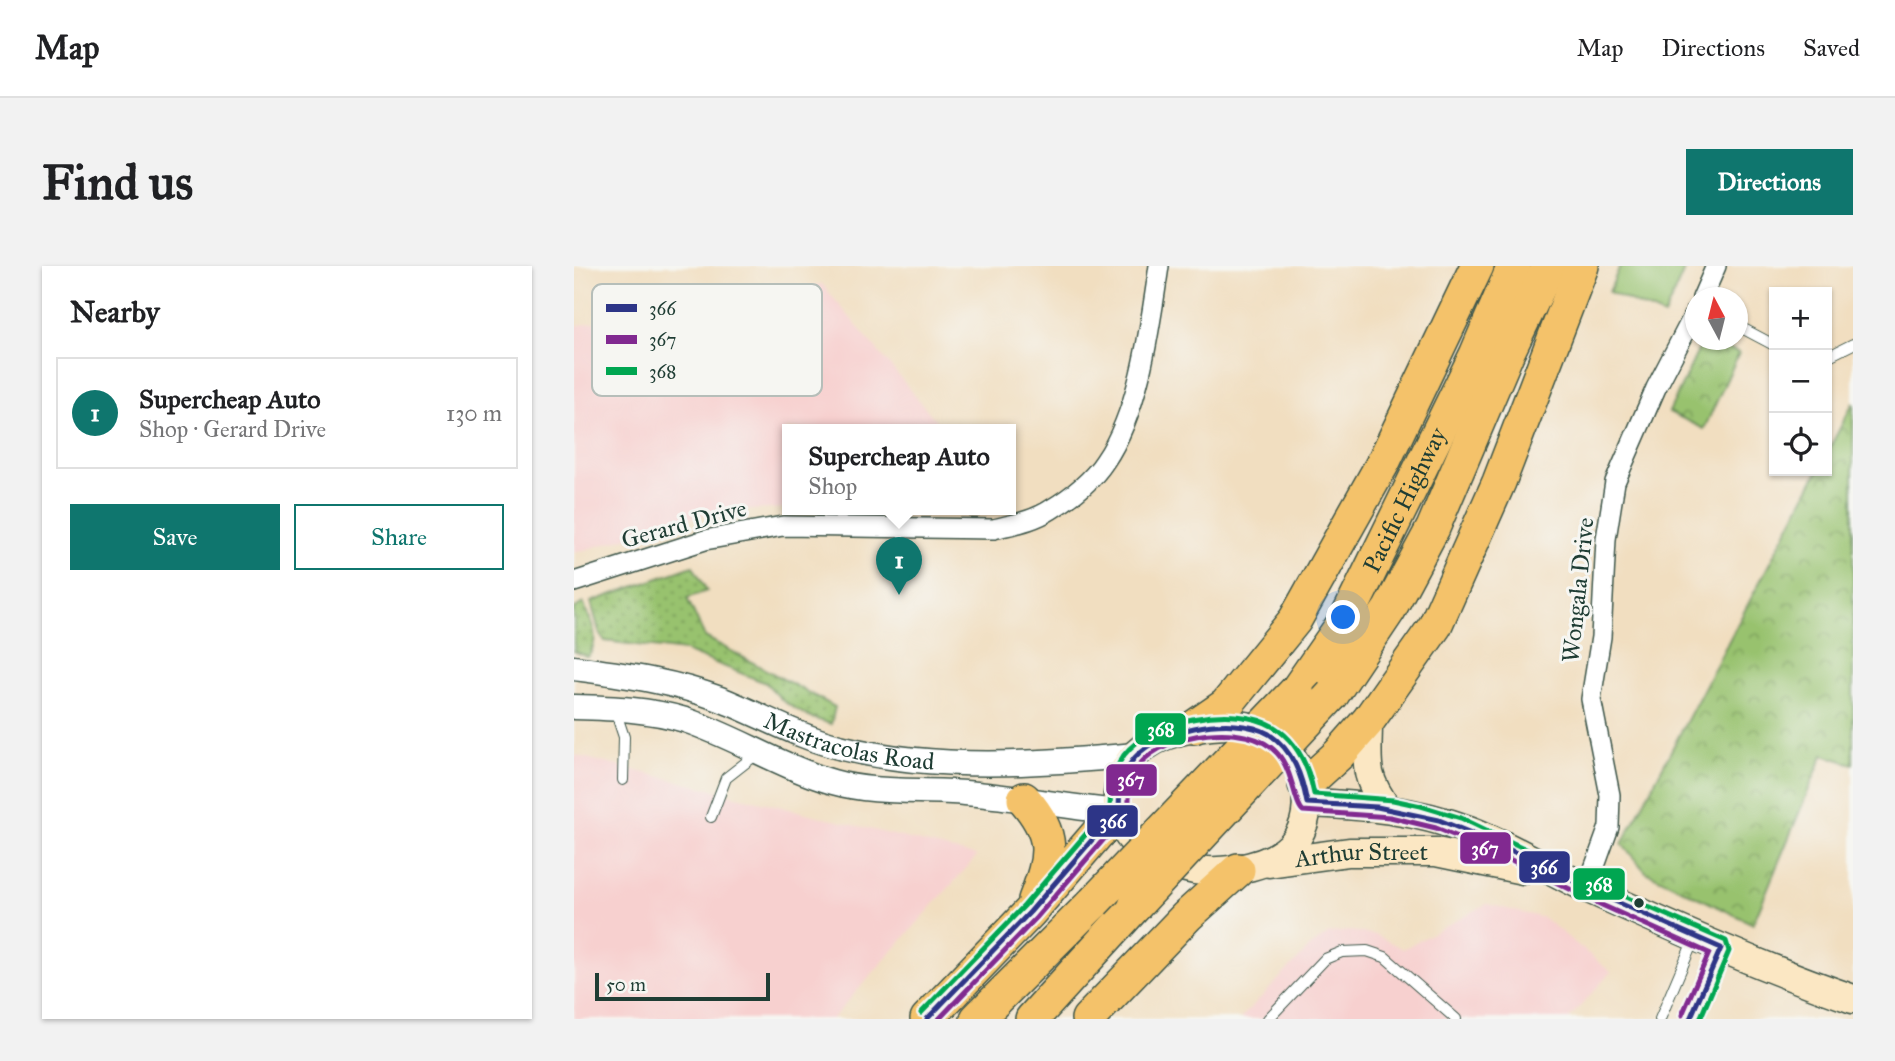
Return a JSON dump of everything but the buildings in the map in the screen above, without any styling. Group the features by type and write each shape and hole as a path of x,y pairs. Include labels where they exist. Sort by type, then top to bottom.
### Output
{"highway":[{"path":"1194,727 1226,705 1295,620 1384,461 1477,266"},
{"name":"Pacific Highway","path":"977,1019 1094,902 1297,690 1354,606 1476,355 1514,266"},
{"name":"Pacific Highway","path":"1032,1019 1332,695 1388,610 1433,528 1507,354 1549,266"},
{"path":"1306,794 1368,722 1435,626 1499,482 1582,266"},
{"path":"1024,799 1041,819 1048,845 1047,869 1030,912"},
{"path":"927,1019 1030,912 1098,833 1119,814"},
{"path":"1088,1019 1187,916 1247,867"}],"main road":[{"path":"1368,722 1368,775 1374,790 1387,808"},
{"path":"1194,727 1249,727 1269,734 1288,750 1298,767 1306,794 1305,820 1296,840 1280,854 1247,867 1195,870 1158,858 1134,843 1119,814 1117,791 1123,773 1135,755 1166,735 1194,727"},
{"name":"Arthur Street","path":"1306,794 1419,814 1470,830 1587,888 1695,937 1790,978 1853,999"},
{"name":"Arthur Street","path":"1247,867 1349,852 1436,852 1504,864 1587,888"}],"street":[{"name":"Gerard Drive","path":"574,583 727,534 783,526 994,529 1048,512 1082,487 1105,462 1120,435 1130,408 1146,340 1159,266"},
{"path":"1707,287 1716,266"},
{"name":"Wongala Drive","path":"1587,888 1609,827 1610,795 1591,699 1601,637 1606,539 1615,482 1656,388 1685,332"},
{"name":"Mastracolas Road","path":"574,668 677,685 719,699 808,737 841,748 883,756 933,761 1047,764 1135,755"},
{"name":"Mastracolas Road","path":"574,707 618,708 682,719 795,769 835,783 876,789 1024,799 1119,814"}],"lane":[{"path":"1748,331 1769,342"},
{"path":"1832,354 1853,344"},
{"path":"618,708 624,737 623,780"},
{"path":"711,817 726,778 758,752"},
{"path":"1660,1019 1695,937"},
{"path":"1690,1019 1721,948"},
{"path":"1268,1019 1325,959 1342,952 1367,951 1385,957 1456,1019"}],"shaded area":[{"path":"822,284 939,424 782,424 782,508 713,512 574,553 574,326 592,323 592,396 822,396"},
{"path":"574,755 977,856 832,1019 574,1019"},
{"path":"1487,904 1544,918 1611,972 1569,1019 1240,1019 1310,947 1329,933 1350,931 1376,935 1403,949"}],"green space":[{"path":"1620,266 1686,266 1664,316 1609,292"},
{"path":"1698,350 1732,350 1739,353 1704,429 1669,412"},
{"path":"1853,403 1853,764 1823,755 1753,924 1646,872 1622,844 1815,476 1832,476 1832,443"},
{"path":"693,566 707,591 687,598 705,637 835,707 831,724 809,717 783,701 766,683 685,651 605,641 600,635 591,602"},
{"path":"583,603 595,637 588,657 574,651 574,609"}],"transit line":[{"name":"368","path":"921,1013 1024,906 1092,827 1110,812 1112,782 1117,768 1124,755 1137,742 1173,724 1195,718 1238,716 1274,727 1290,740 1301,756 1314,794 1393,800 1461,818 1630,899 1726,941 1729,951 1700,1019"},
{"name":"366","path":"927,1019 1030,912 1098,833 1119,816 1124,776 1141,752 1174,734 1215,725 1254,728 1277,740 1290,756 1299,774 1307,803 1377,807 1439,820 1496,843 1608,898 1721,948 1690,1019"},
{"name":"367","path":"939,1019 1036,918 1104,839 1126,822 1131,780 1139,765 1151,754 1168,745 1207,734 1247,736 1264,743 1277,753 1287,768 1297,801 1303,811 1390,817 1436,828 1493,851 1604,906 1709,953 1682,1015"}],"place":[{"name":"Supercheap Auto","path":"899,595"}]}
